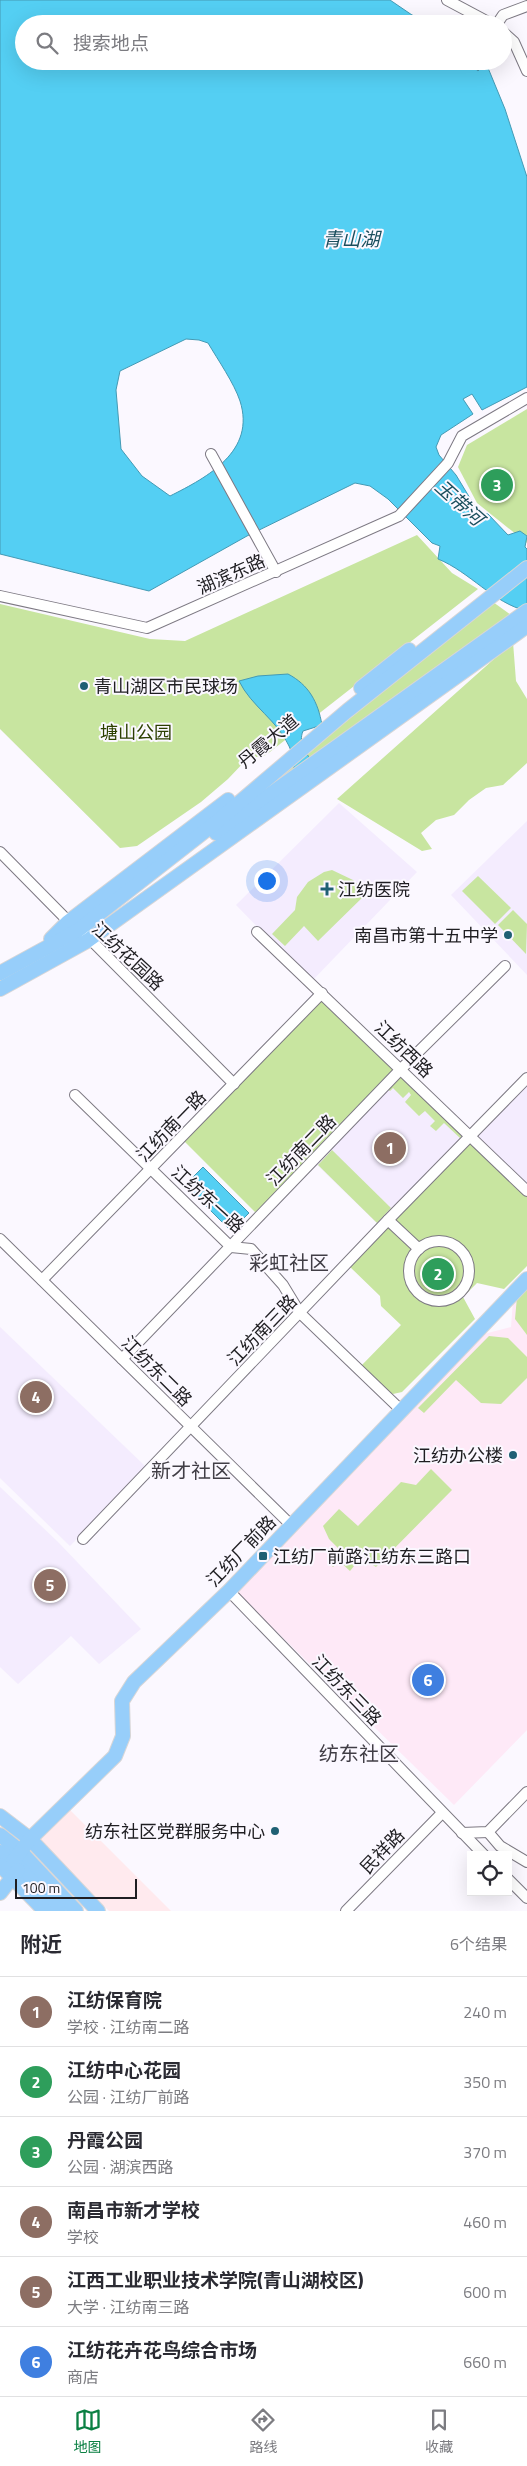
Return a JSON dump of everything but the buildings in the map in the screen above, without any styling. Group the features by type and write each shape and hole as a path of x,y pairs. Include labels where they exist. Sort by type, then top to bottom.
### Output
{"main road":[{"name":"丹霞大道","path":"487,595 527,560"},
{"name":"丹霞大道","path":"0,973 40,959 80,931 209,816 383,670 527,568"},
{"name":"丹霞大道","path":"0,989 40,959 524,621"},
{"name":"江纺厂前路","path":"0,1893 13,1864 30,1839 115,1756 123,1736 122,1701 134,1682 229,1591 527,1280"},
{"path":"0,1816 30,1839 98,1911"},
{"path":"0,1835 13,1864 46,1911"},
{"path":"0,1852 59,1911"},
{"path":"13,1864 76,1911"}],"street":[{"path":"447,0 475,15"},
{"path":"503,15 527,6"},
{"path":"512,40 527,71"},
{"name":"湖滨东路","path":"0,596 148,628 399,516 448,463 462,436 527,398"},
{"path":"211,454 276,572"},
{"name":"江纺花园路","path":"0,852 234,1084"},
{"name":"江纺西路","path":"257,932 527,1191"},
{"name":"江纺南二路","path":"122,1358 232,1247 401,1069 505,966"},
{"name":"江纺南一路","path":"42,1280 322,993"},
{"name":"江纺南三路","path":"83,1539 388,1220 527,1078"},
{"name":"江纺东一路","path":"75,1095 232,1247 251,1250 283,1285 300,1313 401,1410"},
{"path":"388,1220 419,1248"},
{"name":"江纺东二路","path":"0,1240 291,1525"},
{"path":"437,1241 456,1246 463,1253 468,1261 469,1276 463,1290 456,1297 436,1302 427,1300 415,1290 409,1276 409,1266 419,1248 437,1241"},
{"name":"江纺东三路","path":"229,1591 480,1851"},
{"path":"462,1833 488,1832 527,1792"},
{"name":"民祥路","path":"346,1911 444,1815"},
{"name":"民祥路","path":"353,1911 444,1815"},
{"path":"488,1832 500,1846 527,1862"},
{"path":"512,1883 527,1898"}],"shaded area":[{"name":"江纺医院","path":"339,803 417,872 311,982 236,905"},
{"name":"南昌市第十五中学","path":"527,821 527,975 451,895"},
{"path":"401,1071 466,1135 379,1225 314,1162"},
{"path":"527,1080 527,1186 474,1135"},
{"path":"527,1286 527,1730 454,1805 236,1592 480,1335 511,1327 513,1300"},
{"path":"0,1327 146,1467 70,1546 0,1478"},
{"path":"0,1487 58,1542 141,1629 99,1664 71,1636 18,1684 0,1667"},
{"path":"69,1809 171,1911 109,1911 39,1839"}],"green space":[{"path":"527,409 527,543 477,503 458,467 467,445"},
{"name":"塘山公园","path":"417,535 452,573 478,589 266,755 247,759 228,779 201,802 137,846 120,848 0,729 0,604 150,639 185,641"},
{"path":"493,602 511,615 210,832"},
{"path":"513,642 516,681 527,699 527,763 503,785 486,788 469,800 454,815 436,820 421,833 432,849 422,851 337,799"},
{"path":"332,870 353,880 367,893 318,941 304,926 285,946 272,934 295,910 297,897 308,882 324,872"},
{"path":"478,876 511,908 495,924 462,891"},
{"path":"513,910 527,924 526,954 498,925"},
{"path":"322,993 401,1069 259,1216 184,1141"},
{"path":"400,1073 464,1134 460,1138 444,1123 436,1131 430,1126 435,1121 425,1111 419,1116 405,1102 411,1095 409,1092 403,1098 393,1088 390,1091 386,1088"},
{"path":"470,1139 527,1194 527,1266 504,1289 477,1283 463,1297 475,1319 402,1392 393,1394 361,1366 401,1325 381,1306 380,1296 348,1265"},
{"path":"332,1150 391,1208 377,1223 318,1165"},
{"path":"527,1287 527,1335 515,1319 517,1297"},
{"path":"489,1336 508,1338 527,1357 527,1378 501,1404 481,1403 456,1380 424,1413 418,1408"},
{"path":"431,1469 452,1490 376,1567 359,1553 351,1556 354,1566 350,1571 339,1561 333,1567 329,1563 341,1551 329,1539 323,1526 339,1509 358,1526 401,1482 416,1485"}],"water":[{"name":"青山湖","path":"0,0 390,0 412,15 15,15 15,70 489,70 505,109 527,177 527,387 482,410 472,394 463,399 473,414 441,435 436,447 439,455 456,475 479,513 488,514 508,535 520,531 527,536 525,547 527,549 527,611 503,601 461,571 438,559 440,546 432,543 388,499 370,486 355,483 247,536 149,591 0,554","holes":["186,339 208,343 230,379 240,401 243,419 241,434 235,448 213,471 170,496 142,476 121,449 116,390 120,371"]},
{"path":"288,674 302,683 311,695 318,709 322,725 303,731 302,743 312,762 295,781 292,754 284,737 250,698 239,681 258,676"},
{"path":"203,1167 249,1213 231,1231 185,1185"},
{"path":"438,1264 444,1267 447,1273 444,1279 438,1282 432,1279 429,1273 432,1267"}],"place":[{"name":"丹霞公园","path":"497,485"},
{"name":"青山湖区市民球场","path":"84,686"},
{"name":"江纺医院","path":"327,889"},
{"name":"南昌市第十五中学","path":"508,935"},
{"name":"江纺保育院","path":"390,1148"},
{"name":"江纺中心花园","path":"438,1274"},
{"name":"南昌市新才学校","path":"36,1397"},
{"name":"江纺办公楼","path":"513,1455"},
{"name":"江纺厂前路江纺东三路口","path":"263,1556"},
{"name":"江西工业职业技术学院(青山湖校区)","path":"50,1585"},
{"name":"江纺花卉花鸟综合市场","path":"428,1680"},
{"name":"纺东社区党群服务中心","path":"275,1831"}],"district":[{"name":"彩虹社区","path":"289,1262"},
{"name":"新才社区","path":"191,1470"},
{"name":"纺东社区","path":"359,1753"}],"water label":[{"name":"玉带河","path":"460,502"}]}
